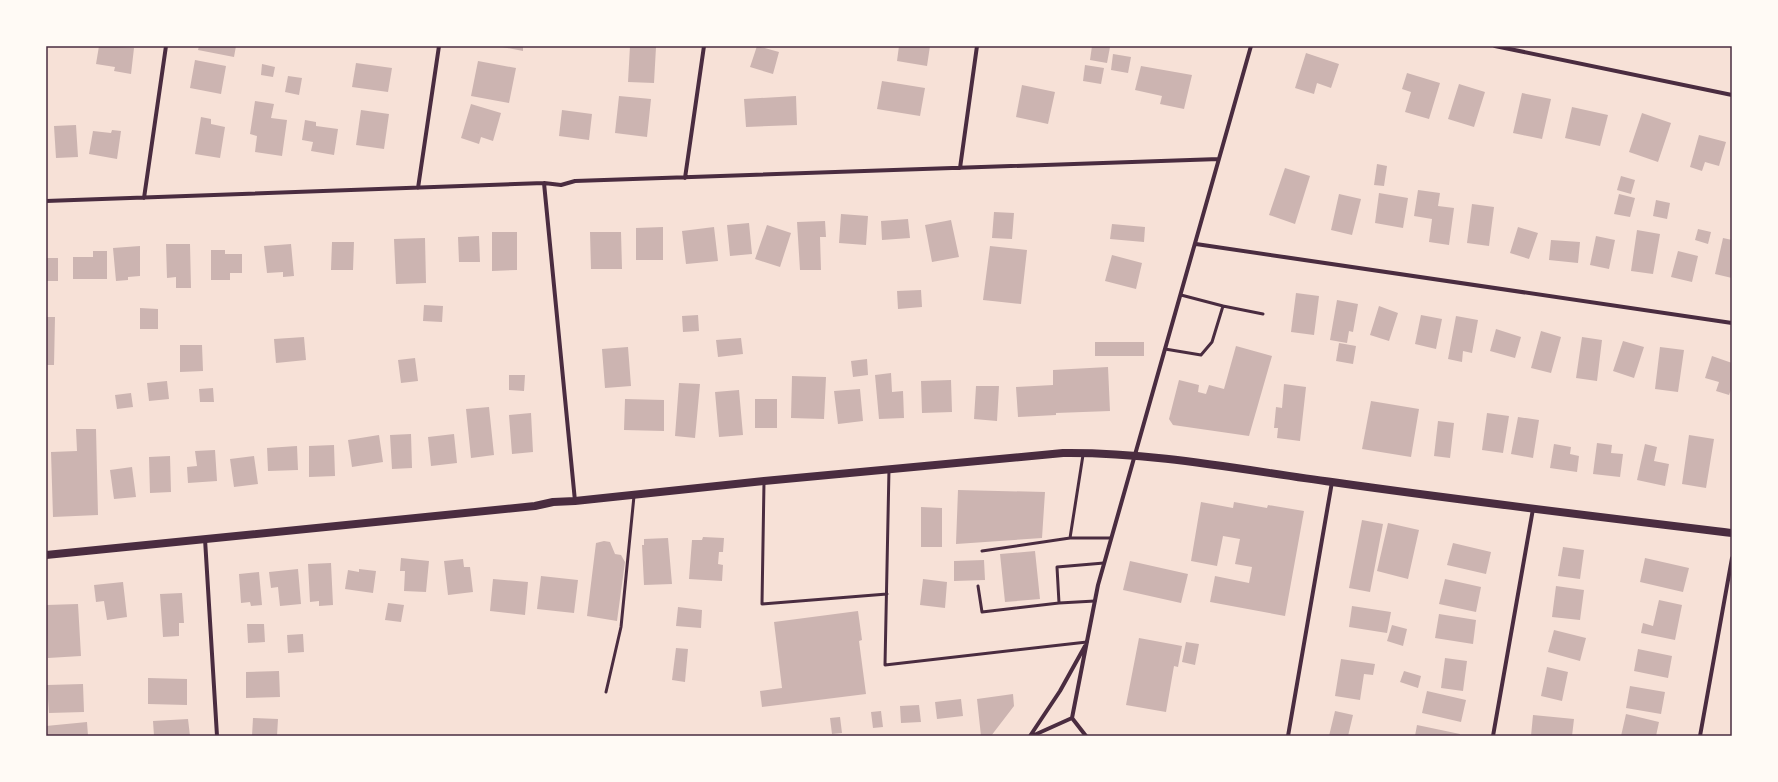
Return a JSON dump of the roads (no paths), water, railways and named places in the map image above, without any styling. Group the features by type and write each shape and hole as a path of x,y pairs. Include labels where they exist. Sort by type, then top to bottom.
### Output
{"main road":[{"path":"46,555 535,506 553,502 634,495 764,480 1083,453 1135,455 1533,509 1732,533"}],"street":[{"path":"144,198 166,46"},
{"path":"418,188 439,46"},
{"path":"685,178 704,46"},
{"path":"960,168 977,46"},
{"path":"1086,736 1072,718 1104,563 1196,244 1251,46"},
{"path":"1495,46 1732,95"},
{"path":"46,201 544,183 561,184 575,181 1219,159"},
{"path":"544,183 575,501"},
{"path":"1196,244 1732,323"},
{"path":"1288,736 1332,482"},
{"path":"1493,736 1533,509"},
{"path":"205,539 217,736"},
{"path":"1700,736 1732,558"},
{"path":"1031,736 1060,691 1087,642"},
{"path":"1031,736 1072,718"}],"lane":[{"path":"1181,296 1263,314"},
{"path":"1166,349 1201,355 1212,342 1223,306"},
{"path":"1070,538 1083,453"},
{"path":"889,469 885,665 1087,642"},
{"path":"764,480 762,604 887,594"},
{"path":"606,692 621,627 634,495"},
{"path":"982,551 1070,538 1111,538"},
{"path":"1059,603 1057,567 1104,563"},
{"path":"978,586 982,612 1059,603 1095,601"}]}
